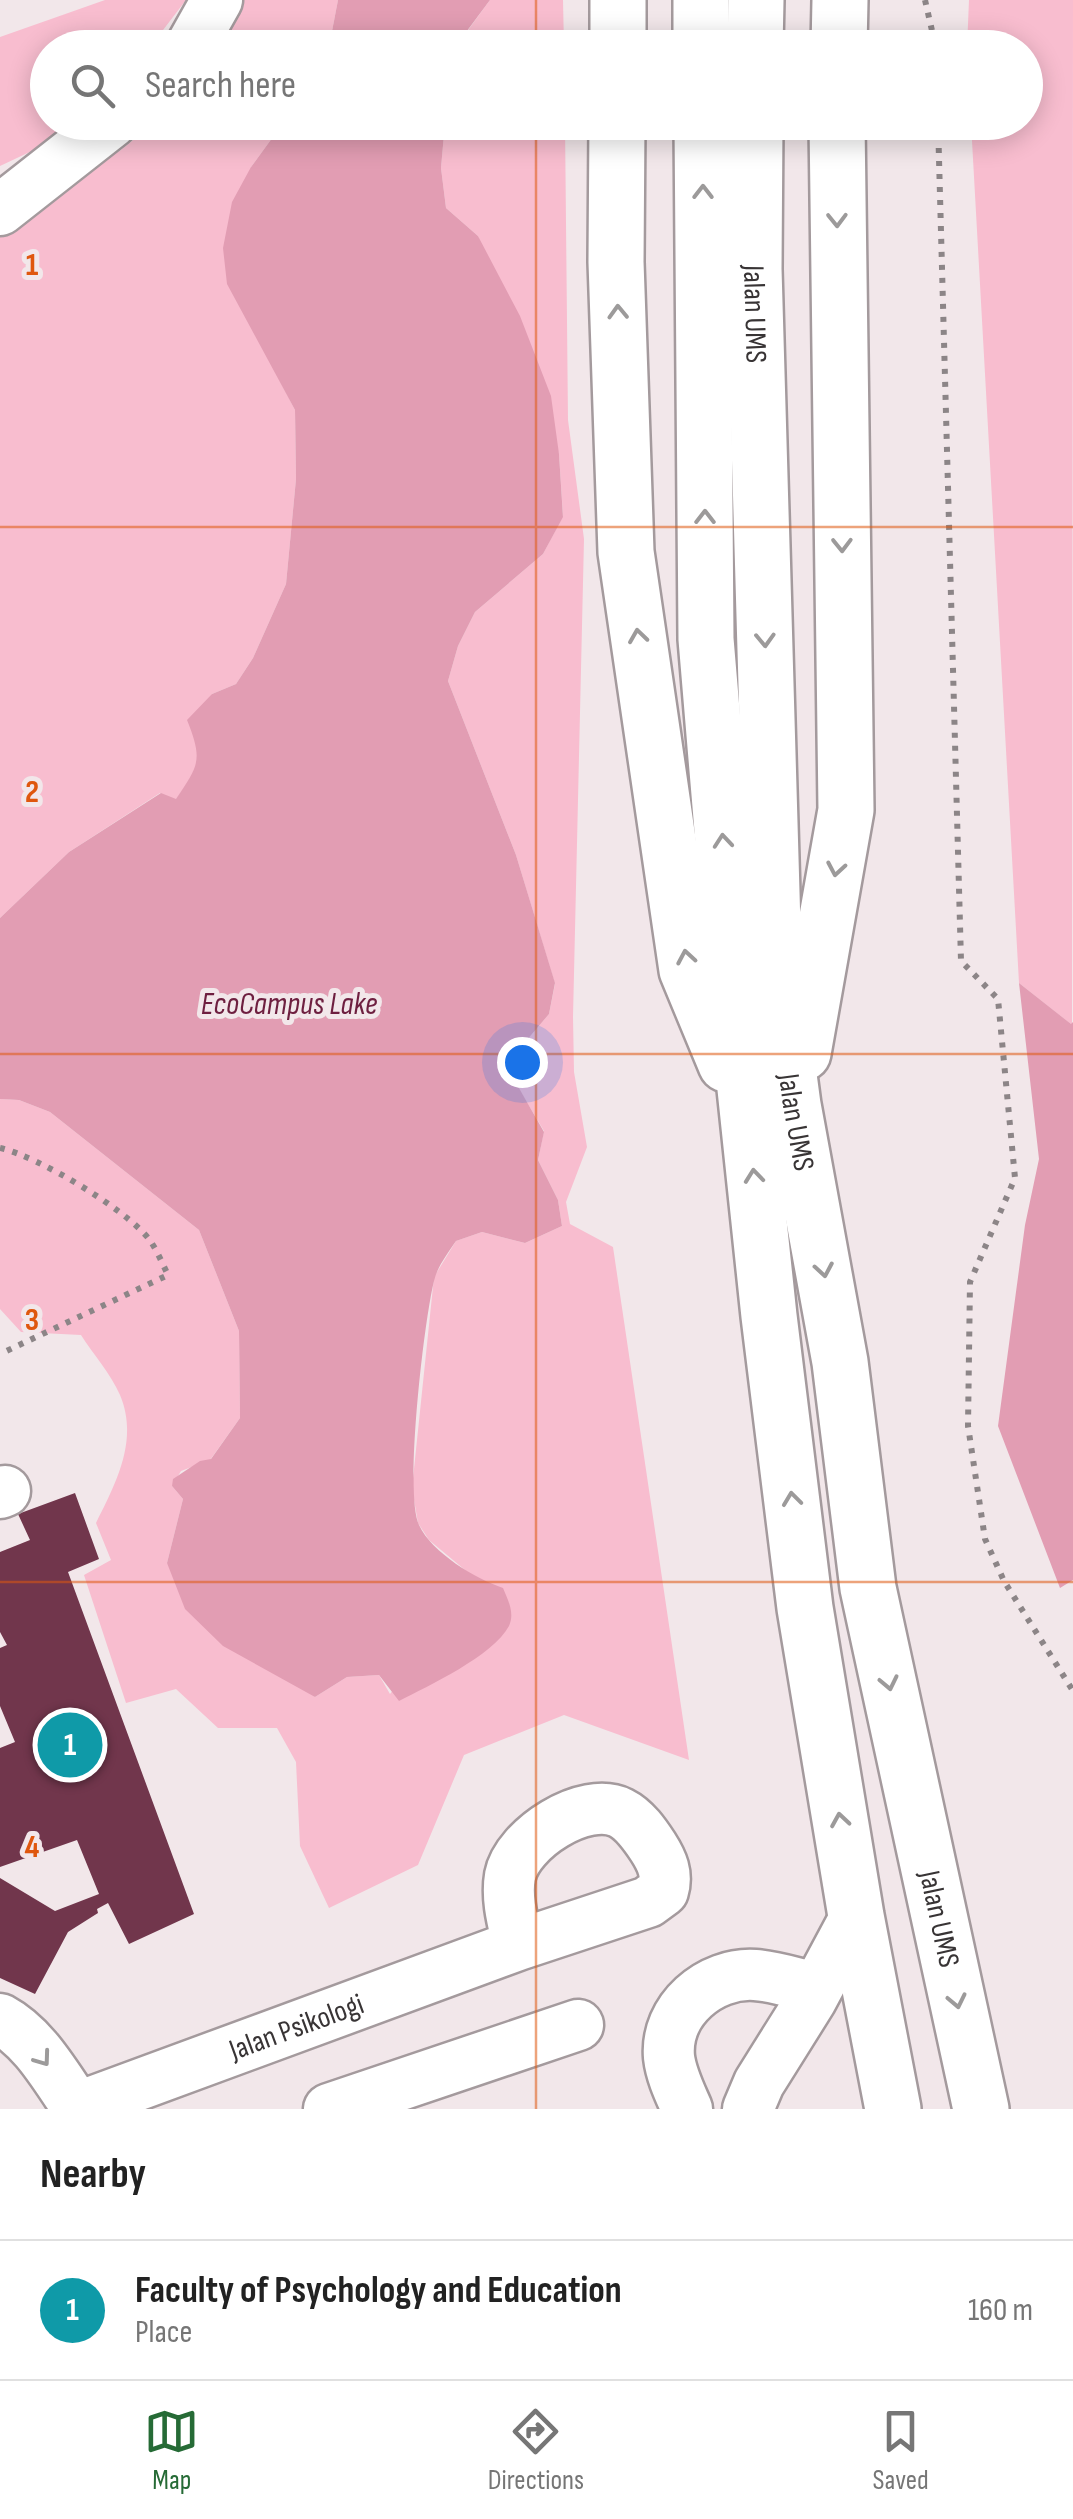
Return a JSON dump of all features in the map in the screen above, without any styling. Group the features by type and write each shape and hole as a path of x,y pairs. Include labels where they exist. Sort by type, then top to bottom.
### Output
{"highway":[{"path":"618,0 618,30"},
{"path":"701,0 702,30"},
{"path":"756,0 756,30"},
{"path":"839,30 840,0"},
{"path":"617,140 616,262 626,552 687,970 770,1109"},
{"name":"Jalan UMS","path":"702,140 706,638 770,1109 806,1608 856,1916 894,2109"},
{"name":"Jalan UMS","path":"755,140 754,270 774,962 770,1109 840,1362 868,1588 981,2109"},
{"path":"770,1109 846,810 837,140"}],"street":[{"path":"200,30 218,0"},
{"path":"0,210 89,140"},
{"path":"748,2109 759,2083 856,1916"},
{"name":"Jalan Psikologi","path":"75,2108 518,1945"},
{"path":"686,2109 669,2056 671,2031 689,1999 718,1980 754,1974 816,1988"},
{"path":"0,2019 20,2032 34,2048 75,2108"},
{"path":"329,2109 578,2025"}],"path":[{"path":"925,0 932,30"},
{"path":"938,140 961,961 998,1000 1015,1178 970,1282 968,1426 985,1540 1004,1581 1073,1691"},
{"path":"0,1148 54,1170 122,1216 148,1238 168,1274 0,1354"}],"shaded area":[{"path":"105,0 186,0 163,30 30,30 30,140 55,140 0,166 0,37"},
{"path":"233,0 338,0 332,30 222,30"},
{"path":"490,0 563,0 564,30 468,30"},
{"path":"969,0 1073,0 1072,1025 1019,983 972,140 1043,140 1043,30 968,30"},
{"path":"133,140 271,140 251,167 266,354 295,410 296,479 286,584 253,658 236,684 212,694 197,746 198,766 176,800 160,793 69,852 0,918 0,221"},
{"path":"443,140 565,140 568,420 584,539 574,1072 587,1147 566,1202 570,1224 613,1247 689,1760 564,1715 464,1755 418,1865 329,1908 300,1846 296,1762 277,1728 218,1728 176,1689 126,1703 84,1575 111,1560 96,1523 123,1461 125,1412 112,1379 81,1335 21,1332 0,1309 0,1099 19,1100 50,1112 199,1230 239,1331 240,1418 210,1460 181,1471 172,1486 183,1499 167,1563 315,1697 347,1677 379,1675 390,1694 477,1580 429,1540 418,1523 412,1488 434,1277 456,1241 482,1232 525,1243 562,1226 558,1200 538,1160 544,1131 510,1074 527,1040 549,1014 555,984 516,855 448,681 458,646 475,612 543,554 563,516 559,454 478,236 446,208 441,168"}],"water":[{"path":"338,0 490,0 468,30 332,30"},
{"name":"EcoCampus Lake","path":"271,140 443,140 441,168 446,208 478,236 520,316 551,396 559,454 563,517 543,554 475,612 458,646 448,681 516,855 555,983 549,1014 527,1040 511,1074 544,1132 538,1160 558,1200 562,1226 525,1243 482,1232 456,1241 435,1276 417,1406 414,1479 419,1525 444,1555 503,1588 511,1616 509,1626 489,1648 399,1701 379,1675 347,1677 315,1697 223,1646 185,1609 167,1563 183,1499 172,1486 173,1479 200,1461 211,1459 240,1418 239,1331 199,1230 50,1112 19,1100 0,1099 0,918 69,852 161,793 176,799 196,762 187,720 212,694 236,684 253,658 286,584 296,479 295,410 227,284 223,248 232,202"},
{"path":"1019,983 1073,1022 1073,1580 1060,1588 998,1426 1025,1225 1039,1159"}],"building":[{"path":"75,1493 99,1559 68,1572 194,1914 129,1944 108,1903 68,1932 35,1994 0,1978 0,1878 55,1911 99,1894 77,1840 0,1867 0,1748 15,1742 0,1706 0,1648 7,1645 0,1632 0,1552 30,1540 18,1514"}],"place":[{"name":"Faculty of Psychology and Education","path":"70,1745"}]}
